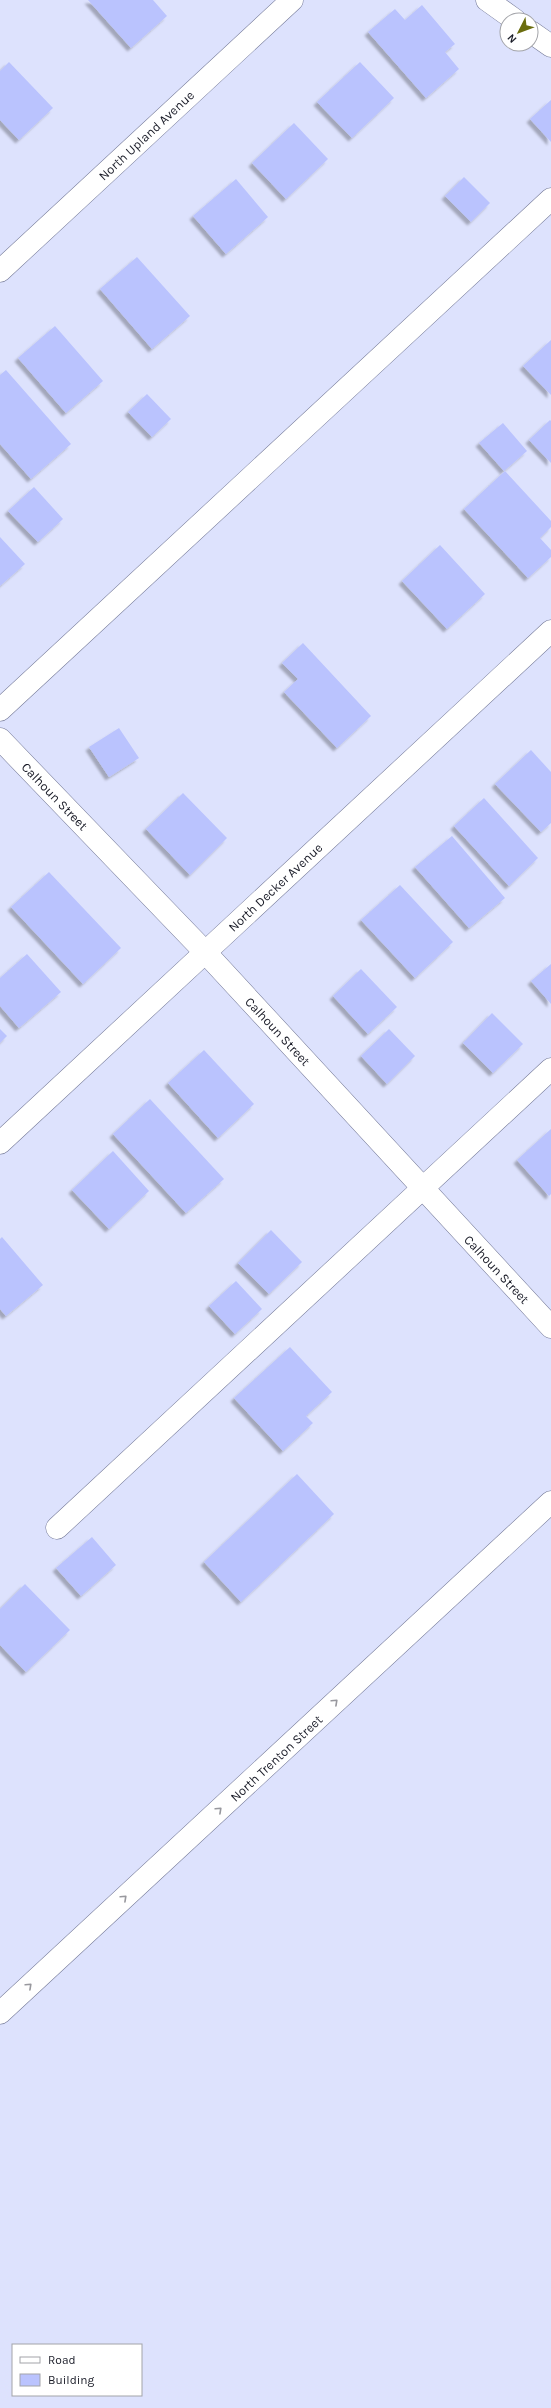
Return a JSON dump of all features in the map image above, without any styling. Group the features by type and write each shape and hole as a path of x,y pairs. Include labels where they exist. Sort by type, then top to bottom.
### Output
{"street":[{"name":"North Upland Avenue","path":"0,271 292,0"},
{"path":"488,0 504,12"},
{"path":"539,38 551,46"},
{"path":"0,710 551,199"},
{"name":"North Decker Avenue","path":"0,1143 551,631"},
{"name":"Calhoun Street","path":"0,739 205,952 551,1327"},
{"path":"56,1528 551,1069"},
{"name":"North Trenton Street","path":"0,2013 551,1502"}],"building":[{"path":"88,0 153,0 167,16 131,48"},
{"path":"422,5 455,44 445,52 459,69 426,98 368,32 395,9 405,20"},
{"path":"9,62 53,108 19,140 0,120 0,71"},
{"path":"360,62 394,98 352,138 317,102"},
{"path":"551,100 551,142 530,119"},
{"path":"294,123 328,159 286,199 252,163"},
{"path":"464,177 490,203 471,222 445,196"},
{"path":"236,179 268,217 226,254 193,216"},
{"path":"137,257 190,316 152,349 100,289"},
{"path":"55,326 103,381 66,413 18,358"},
{"path":"551,340 551,395 523,366"},
{"path":"6,370 71,444 31,479 0,444 0,375"},
{"path":"147,394 171,419 152,437 128,412"},
{"path":"550,420 551,421 551,463 529,440"},
{"path":"503,423 527,451 504,471 479,443"},
{"path":"505,471 551,521 551,527 540,538 551,550 551,557 528,578 464,509"},
{"path":"34,487 63,519 38,542 8,511"},
{"path":"0,537 25,564 0,586"},
{"path":"440,545 485,594 447,629 402,581"},
{"path":"303,643 371,716 337,748 284,692 298,679 282,663"},
{"path":"119,728 139,758 109,777 89,747"},
{"path":"531,750 551,772 551,823 541,832 495,784"},
{"path":"183,793 227,838 190,875 146,829"},
{"path":"484,798 538,858 509,886 454,826"},
{"path":"452,836 505,898 469,928 415,867"},
{"path":"49,872 121,948 83,984 11,907"},
{"path":"400,885 453,942 415,978 361,920"},
{"path":"27,954 61,992 19,1028 0,1006 0,978"},
{"path":"551,964 551,1004 531,981"},
{"path":"361,969 397,1007 368,1034 333,996"},
{"path":"492,1013 523,1044 493,1073 463,1043"},
{"path":"0,1029 7,1036 0,1043"},
{"path":"389,1029 415,1056 387,1084 361,1056"},
{"path":"204,1050 254,1104 218,1138 168,1083"},
{"path":"150,1099 224,1179 186,1213 113,1134"},
{"path":"551,1129 551,1194 549,1196 517,1160"},
{"path":"113,1151 149,1191 109,1229 72,1190"},
{"path":"271,1230 302,1262 269,1294 238,1263"},
{"path":"2,1237 43,1285 6,1316 0,1309 0,1239"},
{"path":"236,1281 262,1309 235,1334 209,1306"},
{"path":"290,1347 332,1392 306,1416 313,1423 283,1451 234,1398"},
{"path":"297,1474 334,1514 241,1602 204,1562"},
{"path":"92,1537 116,1565 81,1596 56,1568"},
{"path":"25,1584 70,1630 26,1672 0,1645 0,1609"}]}
